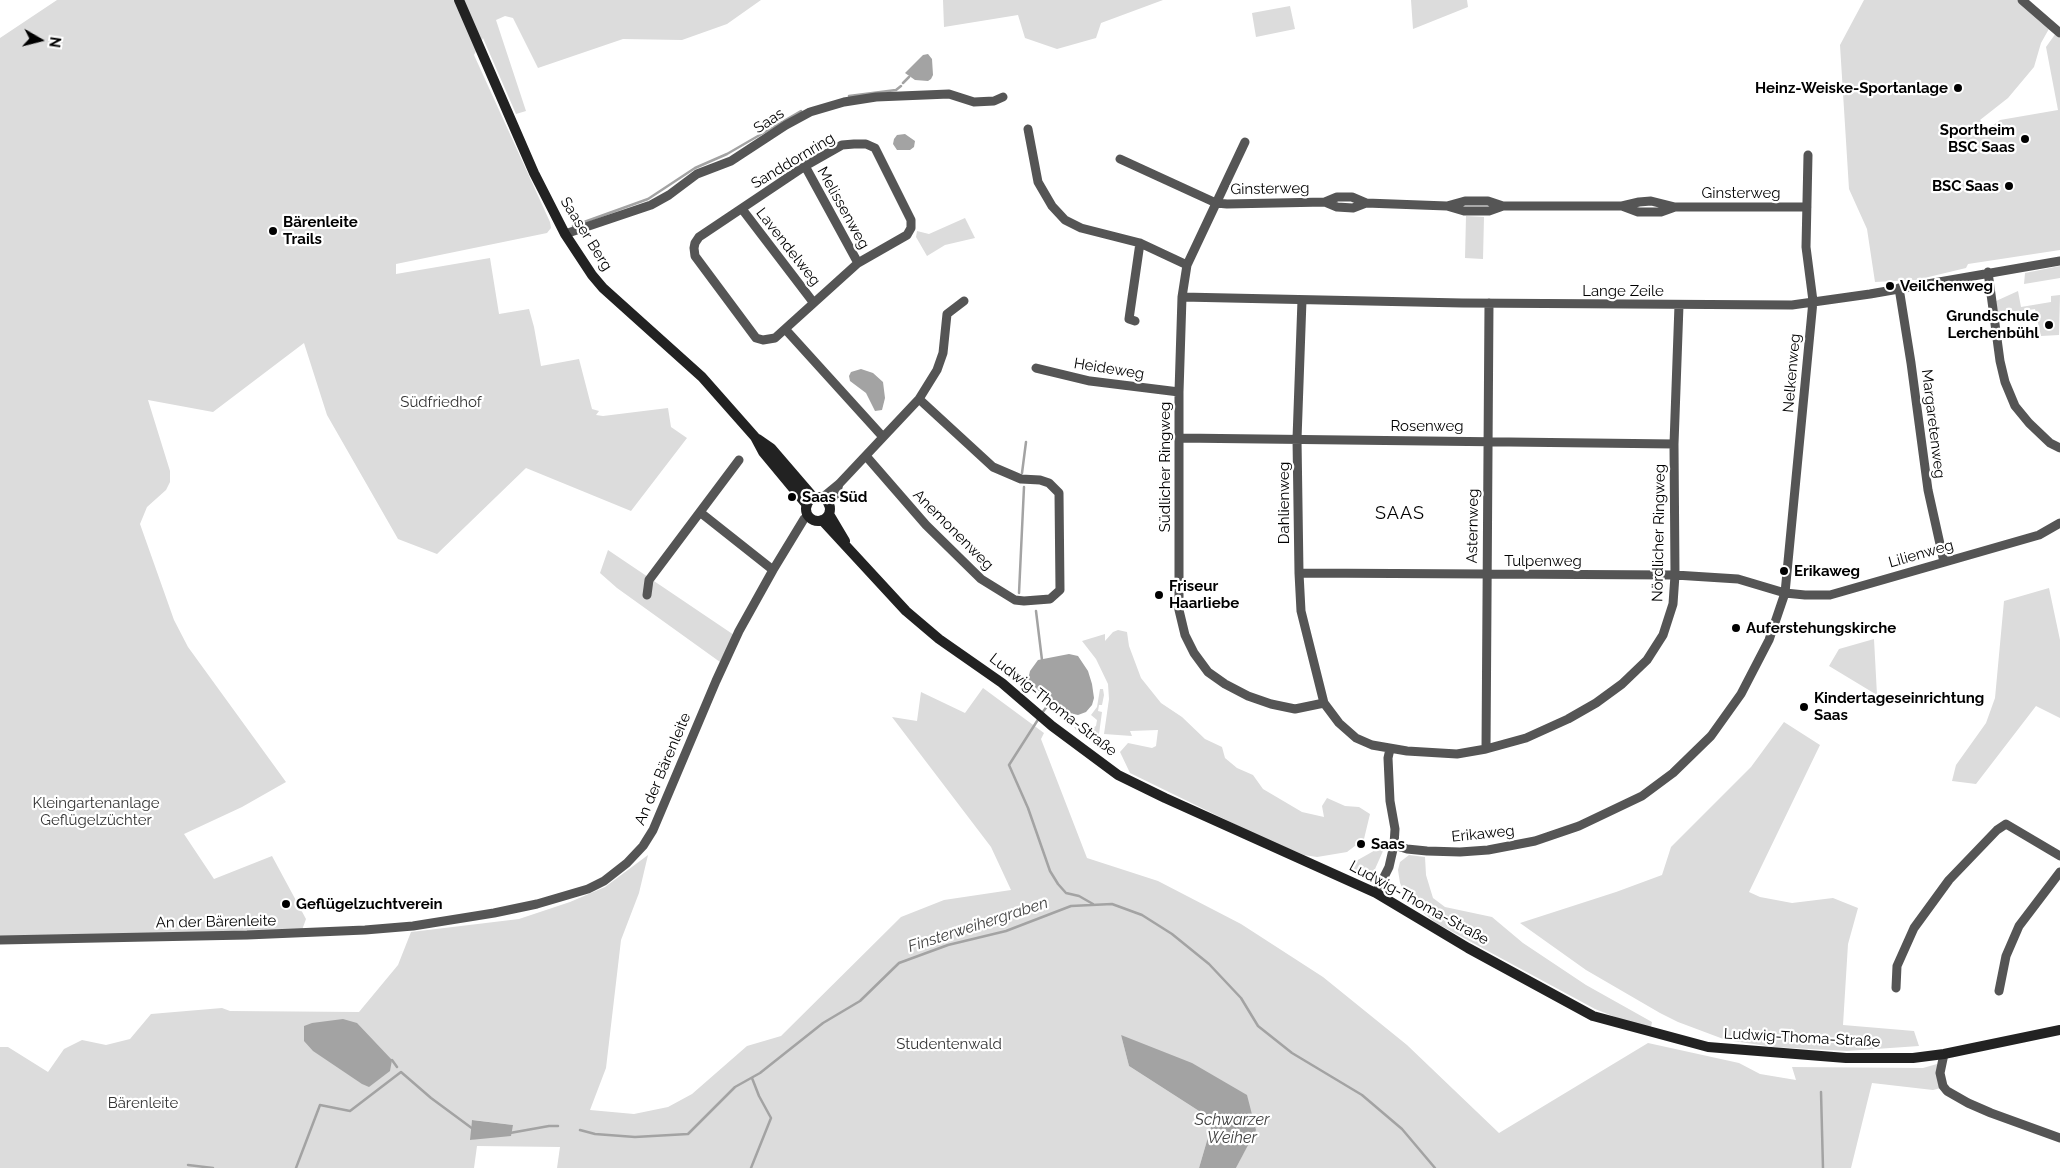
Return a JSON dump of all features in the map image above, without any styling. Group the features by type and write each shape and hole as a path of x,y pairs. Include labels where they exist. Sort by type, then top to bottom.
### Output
{"street":[{"name":"Saaser Berg","path":"459,0 518,138 565,234 592,275 603,288 702,377 755,437 763,452 820,506"},
{"path":"2022,0 2059,29"},
{"name":"Saas","path":"565,234 651,205 669,195 698,174 737,157 786,125 810,112 844,102 876,97 949,94 974,102 1003,97"},
{"path":"1028,129 1040,186 1052,206 1066,220 1081,228 1140,243 1187,265"},
{"name":"Südlicher Ringweg","path":"1245,142 1187,265 1182,297 1179,392 1179,610 1186,635 1194,653 1208,672 1225,684 1248,696 1271,704 1295,708 1324,704"},
{"name":"Sanddornring","path":"866,144 874,148 912,220 912,224 907,235 858,263 813,302 786,330 775,338 764,340 756,338 695,256 694,248 699,238 805,166 842,145 866,144"},
{"name":"Nelkenweg","path":"1785,593 1813,301 1806,247 1808,155"},
{"path":"1120,159 1216,203"},
{"name":"Melissenweg","path":"805,166 858,263"},
{"name":"Ginsterweg","path":"1216,203 1325,202 1337,197 1352,197 1366,203 1447,206 1465,201 1488,200 1504,206 1622,206 1638,212 1661,212 1675,207 1807,207"},
{"name":"Lavendelweg","path":"742,209 813,302"},
{"path":"1078,238 1081,228"},
{"path":"1135,322 1129,319 1140,243"},
{"name":"Lange Zeile","path":"1182,297 1490,303 1792,305 2060,261"},
{"path":"1988,272 2000,361 2008,390 2015,406 2029,423 2050,443 2060,448"},
{"name":"Margaretenweg","path":"1899,288 1928,490 1944,562"},
{"name":"Dahlienweg","path":"1302,300 1297,439 1298,573 1301,611 1324,704"},
{"path":"820,506 813,520 808,516 820,506 836,494 839,484 919,399 937,370 943,354 947,314 964,301"},
{"name":"Asternweg","path":"1486,749 1486,575 1490,303"},
{"name":"Nördlicher Ringweg","path":"1324,704 1339,723 1356,738 1372,745 1390,749 1456,754 1486,749 1526,738 1568,719 1596,703 1622,684 1646,660 1663,635 1673,604 1674,444 1679,305"},
{"path":"786,330 883,437"},
{"name":"Heideweg","path":"1036,368 1090,381 1179,392"},
{"name":"Anemonenweg","path":"866,456 926,526 981,579 1016,600 1024,602 1050,599 1060,590 1059,493 1049,483 1040,480 1021,479 993,467 919,399"},
{"name":"Rosenweg","path":"1180,438 1488,440 1674,444"},
{"path":"647,595 649,580 739,460"},
{"name":"Ludwig-Thoma-Straße","path":"820,506 836,537 848,546 876,580 906,611 939,639 1002,682 1094,759 1118,775 1164,798 1376,893 1468,948 1593,1016 1708,1047 1846,1058 1912,1058 1944,1054 2060,1030"},
{"path":"701,513 773,570"},
{"name":"An der Bärenleite","path":"0,940 247,935 413,926 537,904 588,889 604,881 627,864 643,846 653,830 716,681 740,631 773,570 808,516"},
{"name":"Lilienweg","path":"1785,593 1830,595 2039,535 2060,523"},
{"name":"Tulpenweg","path":"1298,573 1674,575 1738,579 1785,593"},
{"name":"Erikaweg","path":"1394,845 1407,849 1460,852 1488,850 1536,841 1579,826 1642,796 1673,773 1711,736 1741,694 1769,640 1785,593"},
{"path":"1376,893 1389,867 1394,845 1388,758 1390,749"},
{"path":"1896,988 1898,966 1904,947 1924,912 1936,895 1996,830 2006,824 2060,856"},
{"path":"1999,991 2006,956 2019,926 2060,872"},
{"path":"1944,1054 1940,1073 1941,1080 1947,1091 1992,1114 2060,1138"}],"green space":[{"path":"57,0 761,0 727,24 682,40 623,39 538,68 513,18 505,16 496,20 526,111 516,114 483,38 474,55 550,222 551,228 547,233 396,264 396,274 490,258 499,314 529,309 541,366 579,359 592,409 599,411 596,415 603,416 668,408 671,427 687,438 631,511 526,468 437,554 398,539 327,415 304,343 213,412 148,400 170,471 170,482 166,490 147,507 140,524 174,620 188,647 286,782 242,807 184,834 214,879 272,856 306,919 302,930 0,937 0,38"},
{"path":"943,0 1163,0 1101,23 1096,38 1057,49 1025,38 1018,15 944,27"},
{"path":"1411,0 1467,0 1468,7 1413,29"},
{"path":"1864,0 2017,0 2050,27 2041,43 2034,67 2008,98 1980,120 1988,129 2000,120 2058,110 2046,47 2056,33 2060,38 2060,250 1968,264 1966,268 1916,280 1875,282 1867,229 1849,189 1840,45"},
{"path":"1290,6 1295,29 1256,37 1252,13"},
{"path":"1466,216 1484,217 1483,259 1465,258"},
{"path":"965,218 975,238 945,245 927,256 916,237 917,231 929,234"},
{"path":"2060,266 2060,278 2024,284 2025,273"},
{"path":"2018,291 2021,307 2051,302 2051,296 2060,295 2059,335 2041,336 2035,309 1998,315 1996,301"},
{"path":"608,550 734,635 720,662 617,588 600,573"},
{"path":"2049,588 2060,640 2060,718 2036,706 1976,784 1952,781 1956,765 1986,723 1995,698 2004,601"},
{"path":"1118,630 1127,632 1129,646 1141,678 1161,703 1182,717 1205,739 1222,747 1225,758 1237,768 1253,775 1263,789 1302,812 1324,817 1322,806 1327,798 1345,806 1359,807 1370,814 1364,839 1347,852 1317,857 1304,855 1261,837 1130,773 1120,752 1128,743 1152,748 1156,746 1158,730 1130,731 1132,736 1104,734 1109,699 1108,684 1096,659 1082,641 1105,634 1105,641 1113,632"},
{"path":"1874,639 1877,695 1829,666 1839,649"},
{"path":"983,688 1044,733 1041,739 1087,858 1158,881 1241,924 1323,977 1407,1045 1499,1133 1648,1043 1739,1063 1760,1074 1796,1080 1792,1067 1923,1068 1937,1064 1938,1084 1941,1088 1933,1090 1872,1083 1851,1168 1236,1168 1255,1130 1121,1035 1129,1066 1213,1120 1199,1168 557,1168 560,1147 477,1146 474,1168 0,1168 0,1047 8,1047 48,1072 64,1049 82,1040 106,1045 130,1039 151,1014 222,1008 230,1011 359,1012 398,965 411,932 519,919 570,902 605,887 648,855 639,893 621,940 606,1068 590,1110 634,1114 668,1107 692,1094 747,1046 781,1036 901,917 944,900 1011,890 991,847 892,717 917,721 921,692 965,713","holes":["472,1120 513,1125 471,1140"]},
{"path":"1100,689 1103,689 1104,695 1102,705 1099,705 1098,711 1102,712 1099,734 1076,730 1074,727 1091,729 1096,726 1097,720 1091,715 1097,707"},
{"path":"1784,722 1820,745 1749,892 1760,897 1792,903 1833,898 1858,908 1848,944 1843,1025 1914,1031 1919,1046 1847,1051 1774,1047 1726,1040 1678,1022 1660,1013 1586,970 1520,923 1662,875 1671,847 1751,767"},
{"path":"1379,848 1383,851 1375,869 1365,877 1356,876 1353,866 1356,861"},
{"path":"1409,855 1425,857 1426,875 1433,898 1445,907 1492,917 1523,943 1586,985 1652,1022 1651,1027 1648,1030 1595,1009 1436,923 1415,906 1406,895 1400,883 1398,870 1400,862"}],"water":[{"path":"928,54 932,59 933,75 931,79 928,81 915,80 905,73 923,55"},
{"path":"905,134 915,141 914,147 910,150 897,150 893,144 894,139 897,135"},
{"path":"861,369 873,373 883,382 885,398 882,410 875,411 866,393 850,381 849,376 851,372"},
{"path":"1069,654 1078,656 1088,671 1092,684 1094,698 1092,705 1086,712 1078,715 1065,712 1047,699 1028,680 1030,671 1038,660"},
{"path":"343,1019 357,1023 392,1060 390,1071 369,1087 313,1051 304,1041 304,1026 312,1023"},
{"name":"Schwarzer Weiher","path":"1121,1035 1192,1063 1247,1095 1256,1130 1236,1168 1199,1168 1213,1120 1129,1066"},
{"path":"472,1120 513,1125 511,1136 470,1140"}],"waterway":[{"path":"903,83 909,77"},
{"path":"849,96 896,90 901,86"},
{"path":"573,226 648,199 695,168 727,154 801,111"},
{"path":"1022,473 1026,442"},
{"path":"1019,593 1024,487"},
{"path":"1036,611 1042,660"},
{"path":"1042,713 1051,701"},
{"path":"1039,718 1009,765 1028,808 1050,871 1066,893 1079,896 1093,904"},
{"name":"Finsterweihergraben","path":"580,1130 595,1134 635,1137 688,1134 735,1087 760,1073 823,1023 860,1001 899,963 948,945 1006,931 1071,906 1112,904 1142,915 1172,934 1209,964 1241,998 1258,1026 1292,1053 1362,1095 1402,1129 1435,1168"},
{"name":"Finsterweihergraben","path":"392,1060 397,1067"},
{"path":"296,1168 320,1105 350,1111 401,1072 431,1098 473,1129"},
{"path":"751,1168 771,1118 752,1078"},
{"path":"1821,1092 1823,1168"},
{"name":"Finsterweihergraben","path":"510,1133 558,1126"},
{"path":"188,1165 213,1168"}],"place":[{"name":"Heinz-Weiske-Sportanlage","path":"1958,88"},
{"name":"Sportheim BSC Saas","path":"2025,139"},
{"name":"BSC Saas","path":"2009,186"},
{"name":"Bärenleite Trails","path":"273,231"},
{"name":"Veilchenweg","path":"1890,286"},
{"name":"Grundschule Lerchenbühl","path":"2049,325"},
{"name":"Saas Süd","path":"792,497"},
{"name":"Erikaweg","path":"1784,571"},
{"name":"Friseur Haarliebe","path":"1159,595"},
{"name":"Auferstehungskirche","path":"1736,628"},
{"name":"Kindertageseinrichtung Saas","path":"1804,707"},
{"name":"Saas","path":"1361,844"},
{"name":"Geflügelzuchtverein","path":"286,904"}],"district":[{"name":"SAAS","path":"1400,514"}],"park label":[{"name":"Südfriedhof","path":"441,402"},
{"name":"Kleingartenanlage Geflügelzüchter","path":"96,812"},
{"name":"Studentenwald","path":"949,1044"},
{"name":"Bärenleite","path":"143,1103"}]}
